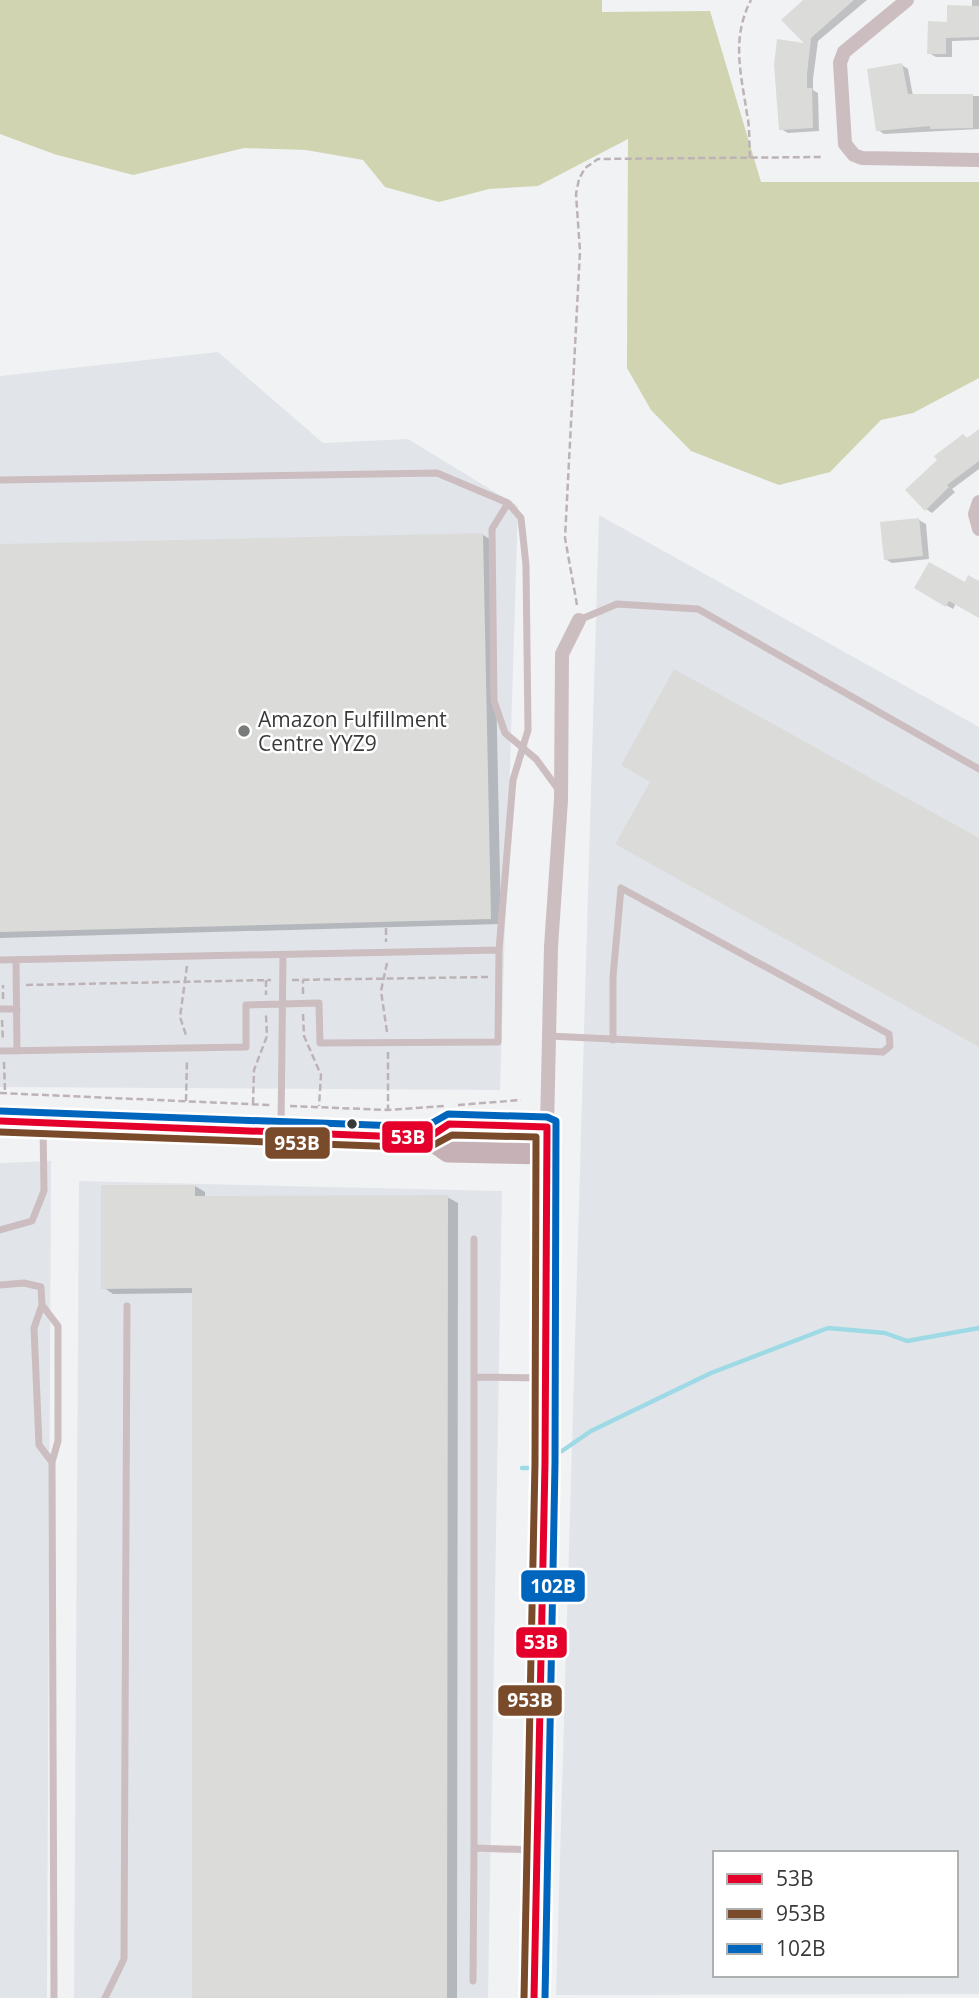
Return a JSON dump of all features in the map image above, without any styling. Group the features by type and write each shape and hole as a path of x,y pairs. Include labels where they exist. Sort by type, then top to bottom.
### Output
{"main road":[{"path":"0,1121 428,1138 448,1152 546,1154"},
{"path":"428,1138 449,1124 547,1127"}],"street":[{"path":"907,0 844,52 840,63 845,144 854,155 874,159 979,160"},
{"path":"979,502 975,514 979,529"},
{"path":"534,1998 546,1378 549,1035 561,793 562,654 579,620"}],"lane":[{"path":"0,480 437,473 508,503 521,518 526,565 528,730 513,780 499,950 498,1042 320,1043 320,1003 246,1005 246,1047 0,1051"},
{"path":"508,503 492,529 494,701 505,733 536,759 561,793"},
{"path":"579,620 617,604 698,609 979,769"},
{"path":"549,1035 613,1040 883,1052 890,1046 888,1034 621,888 613,977 613,1040"},
{"path":"0,960 499,950"},
{"path":"281,1132 283,955"},
{"path":"16,960 17,1051"},
{"path":"0,1009 17,1009"},
{"path":"0,1230 32,1222 44,1191 43,1122"},
{"path":"473,1981 474,1238"},
{"path":"0,1285 24,1283 41,1287 42,1305 34,1328 39,1445 52,1462"},
{"path":"42,1305 58,1326 58,1441 52,1462 54,1998"},
{"path":"105,1998 124,1959 127,1306"},
{"path":"474,1377 546,1378"},
{"path":"474,1848 535,1850"}],"path":[{"path":"750,158 748,117 738,65 742,22 751,0"},
{"path":"579,620 565,538 580,251 576,194 579,178 585,168 598,159 824,157"},
{"path":"386,928 382,1012 388,1042 388,1110"},
{"path":"186,1101 187,1048 180,1017 187,956"},
{"path":"0,985 499,977"},
{"path":"253,1104 254,1070 267,1037 266,980"},
{"path":"0,1093 388,1110 521,1100"}],"shaded area":[{"path":"218,352 323,443 408,439 518,506 500,1090 0,1087 0,376"},
{"path":"599,515 979,727 979,1994 556,1995"},
{"path":"51,1161 47,1998 0,1998 0,1163"},
{"path":"79,1181 502,1191 488,1998 74,1998"}],"green space":[{"path":"0,0 602,0 602,12 710,11 761,182 979,182 979,378 913,413 881,420 830,472 779,485 691,451 651,410 627,368 628,139 538,186 489,189 439,202 385,187 363,160 306,150 244,148 133,175 54,154 0,134"}],"building":[{"path":"803,0 854,0 811,38 807,88 812,88 813,128 779,130 774,65 777,39 804,43 781,20"},
{"path":"947,5 979,6 979,37 946,38 946,54 927,54 928,21 947,22"},
{"path":"902,63 908,94 973,94 973,128 930,129 930,126 876,131 867,69"},
{"path":"979,429 979,461 947,485 949,487 925,511 905,490 937,460 934,456 963,434 967,438"},
{"path":"919,518 923,556 884,560 880,522"},
{"name":"Amazon Fulfillment Centre YYZ9","path":"483,533 491,919 0,932 0,544"},
{"path":"929,562 965,582 968,575 979,581 979,618 949,601 946,607 914,588"},
{"path":"674,669 979,838 979,1047 615,844 650,782 621,765"},
{"path":"101,1185 195,1185 195,1196 448,1195 447,1998 192,1998 192,1288 101,1289"}],"waterway":[{"path":"562,1451 591,1431 711,1373 828,1328 885,1333 907,1341 979,1328"},
{"path":"522,1468 538,1468"}],"transit line":[{"name":"102B","path":"0,1111 425,1127 448,1114 547,1117 556,1121 555,1463 545,1998"},
{"name":"53B","path":"0,1121 428,1138 449,1124 547,1127 545,1463 534,1998"},
{"name":"953B","path":"0,1132 428,1148 452,1135 536,1137 535,1463 524,1998"}],"place":[{"name":"Amazon Fulfillment Centre YYZ9","path":"244,731"}]}
